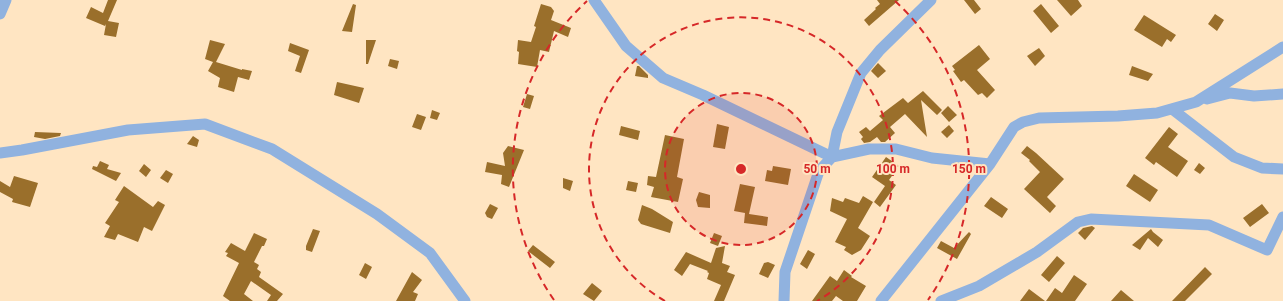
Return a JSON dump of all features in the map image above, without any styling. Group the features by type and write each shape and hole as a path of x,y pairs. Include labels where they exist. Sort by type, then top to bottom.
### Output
{"street":[{"path":"0,14 6,0"},
{"path":"594,0 626,46 663,78 703,95 832,157 869,149 896,149 932,158 990,164"},
{"path":"784,301 785,272 819,171 832,157 837,132 861,73 880,50 931,0"},
{"path":"1196,102 1283,47"},
{"path":"881,301 990,164 1014,127 1023,122 1039,118 1118,116 1157,113 1230,93 1254,96 1283,94"},
{"path":"1172,109 1234,157 1262,168 1283,169"},
{"path":"0,153 128,130 205,124 272,149 377,214 430,253 465,301"},
{"path":"941,301 980,286 1037,252 1078,222 1091,219 1209,225 1267,250 1283,217"}],"building":[{"path":"108,0 117,0 108,21 119,23 116,37 104,35 106,24 105,26 86,18 91,7 103,13"},
{"path":"877,0 899,0 869,26 864,20 880,4"},
{"path":"964,0 974,0 981,9 975,14"},
{"path":"1057,0 1078,0 1082,6 1071,16"},
{"path":"353,4 356,5 352,32 342,31"},
{"path":"541,4 551,7 554,11 551,20 571,28 568,37 554,31 549,52 540,50 537,67 518,64 518,40 531,42"},
{"path":"1041,4 1059,26 1051,33 1033,11"},
{"path":"1215,14 1224,20 1217,31 1208,24"},
{"path":"1144,15 1176,35 1171,42 1167,39 1162,47 1134,30"},
{"path":"210,40 225,44 216,62 242,70 252,71 249,80 238,77 234,92 218,87 220,78 208,71 213,62 205,59"},
{"path":"366,40 376,40 368,64 366,64"},
{"path":"290,43 309,50 301,73 295,71 300,56 288,51"},
{"path":"979,45 990,59 977,70 995,90 987,98 982,93 978,95 964,80 961,82 953,71 955,70 952,66"},
{"path":"1039,48 1045,56 1035,66 1027,56"},
{"path":"390,59 399,61 397,69 388,66"},
{"path":"878,63 886,71 878,78 871,71"},
{"path":"637,66 639,66 648,75 648,78 635,76"},
{"path":"1132,66 1153,74 1148,81 1129,75"},
{"path":"337,82 364,88 359,103 334,95"},
{"path":"923,91 942,110 937,115 921,100 927,137 905,114 890,127 895,133 885,142 881,142 877,137 870,142 864,143 861,139 863,137 859,132 866,127 870,131 883,120 879,116 903,98 908,103"},
{"path":"527,94 534,96 530,109 523,107"},
{"path":"948,106 957,115 949,122 941,113"},
{"path":"432,110 440,113 437,120 430,118"},
{"path":"417,114 426,117 421,130 412,127"},
{"path":"717,124 729,127 725,149 713,147"},
{"path":"949,125 954,131 947,138 941,132"},
{"path":"621,126 640,131 638,140 619,135"},
{"path":"1169,127 1178,134 1168,147 1188,161 1177,177 1156,162 1154,165 1145,158"},
{"path":"35,132 61,133 60,136 45,139 34,137"},
{"path":"665,135 684,139 677,177 683,179 678,202 651,197 654,187 647,185 648,176 656,177"},
{"path":"193,136 199,140 197,147 187,144"},
{"path":"508,146 524,150 509,187 501,184 502,175 485,172 487,162 505,166 503,153"},
{"path":"1027,146 1064,179 1047,197 1056,206 1050,213 1024,189 1040,172 1029,161 1030,160 1021,153"},
{"path":"886,157 899,166 889,180 896,185 880,207 874,202 885,186 872,177"},
{"path":"100,161 109,165 107,169 121,173 116,181 92,169 93,166 97,167"},
{"path":"1199,163 1205,168 1200,174 1194,170"},
{"path":"144,164 151,170 146,177 139,171"},
{"path":"773,166 791,169 788,185 765,181 767,170 772,171"},
{"path":"166,170 173,174 168,183 160,178"},
{"path":"1134,174 1158,190 1150,202 1126,186"},
{"path":"14,176 38,183 30,207 12,202 13,199 0,192 0,181 10,187"},
{"path":"563,178 573,181 570,191 563,188"},
{"path":"628,181 638,183 636,192 626,190"},
{"path":"740,184 755,187 749,214 768,217 767,226 744,223 745,213 734,211"},
{"path":"124,186 153,207 158,201 165,205 152,231 144,227 138,242 118,234 115,240 104,237 110,226 105,223 119,202 115,200"},
{"path":"699,192 710,195 710,208 698,207 696,200"},
{"path":"863,196 873,202 858,228 870,236 861,250 852,255 844,250 846,247 835,242 847,219 830,211 832,198 843,202 845,198 859,203"},
{"path":"991,197 1008,209 1002,218 984,206"},
{"path":"490,204 498,208 492,219 487,217 485,213"},
{"path":"1262,204 1269,213 1250,227 1243,218"},
{"path":"642,205 652,209 673,222 670,233 641,224 638,220"},
{"path":"1092,226 1095,228 1085,240 1078,233 1083,228"},
{"path":"313,229 320,231 312,252 306,250 306,246"},
{"path":"1151,229 1163,240 1158,247 1148,238 1140,250 1132,245"},
{"path":"969,232 971,234 957,259 937,248 941,241 954,248"},
{"path":"254,233 267,239 254,262 259,265 257,269 261,272 259,277 283,294 277,301 267,301 271,295 251,281 244,294 253,301 230,301 223,296 239,263 226,256 228,253 225,252 231,243 245,251"},
{"path":"714,233 722,236 718,246 710,243"},
{"path":"533,245 555,262 550,268 528,251"},
{"path":"725,246 722,263 730,266 727,272 735,275 724,301 714,301 721,285 707,279 709,273 707,272 708,271 690,264 682,276 674,270 686,252 711,263 716,248"},
{"path":"808,250 815,254 807,269 800,264"},
{"path":"1057,256 1065,263 1049,282 1041,275"},
{"path":"768,262 775,265 768,278 759,274 764,263"},
{"path":"365,263 372,267 366,279 359,275"},
{"path":"1205,267 1212,274 1185,301 1172,301"},
{"path":"844,270 852,276 851,277 866,286 857,301 843,301 836,296 832,301 812,301 830,276 837,281"},
{"path":"412,272 422,280 413,292 418,294 415,301 396,301"},
{"path":"1074,275 1087,284 1075,301 1046,301 1055,288 1062,293"},
{"path":"592,283 602,291 594,301 583,294"},
{"path":"1029,289 1045,301 1020,301"},
{"path":"1121,290 1134,301 1111,301"}]}
